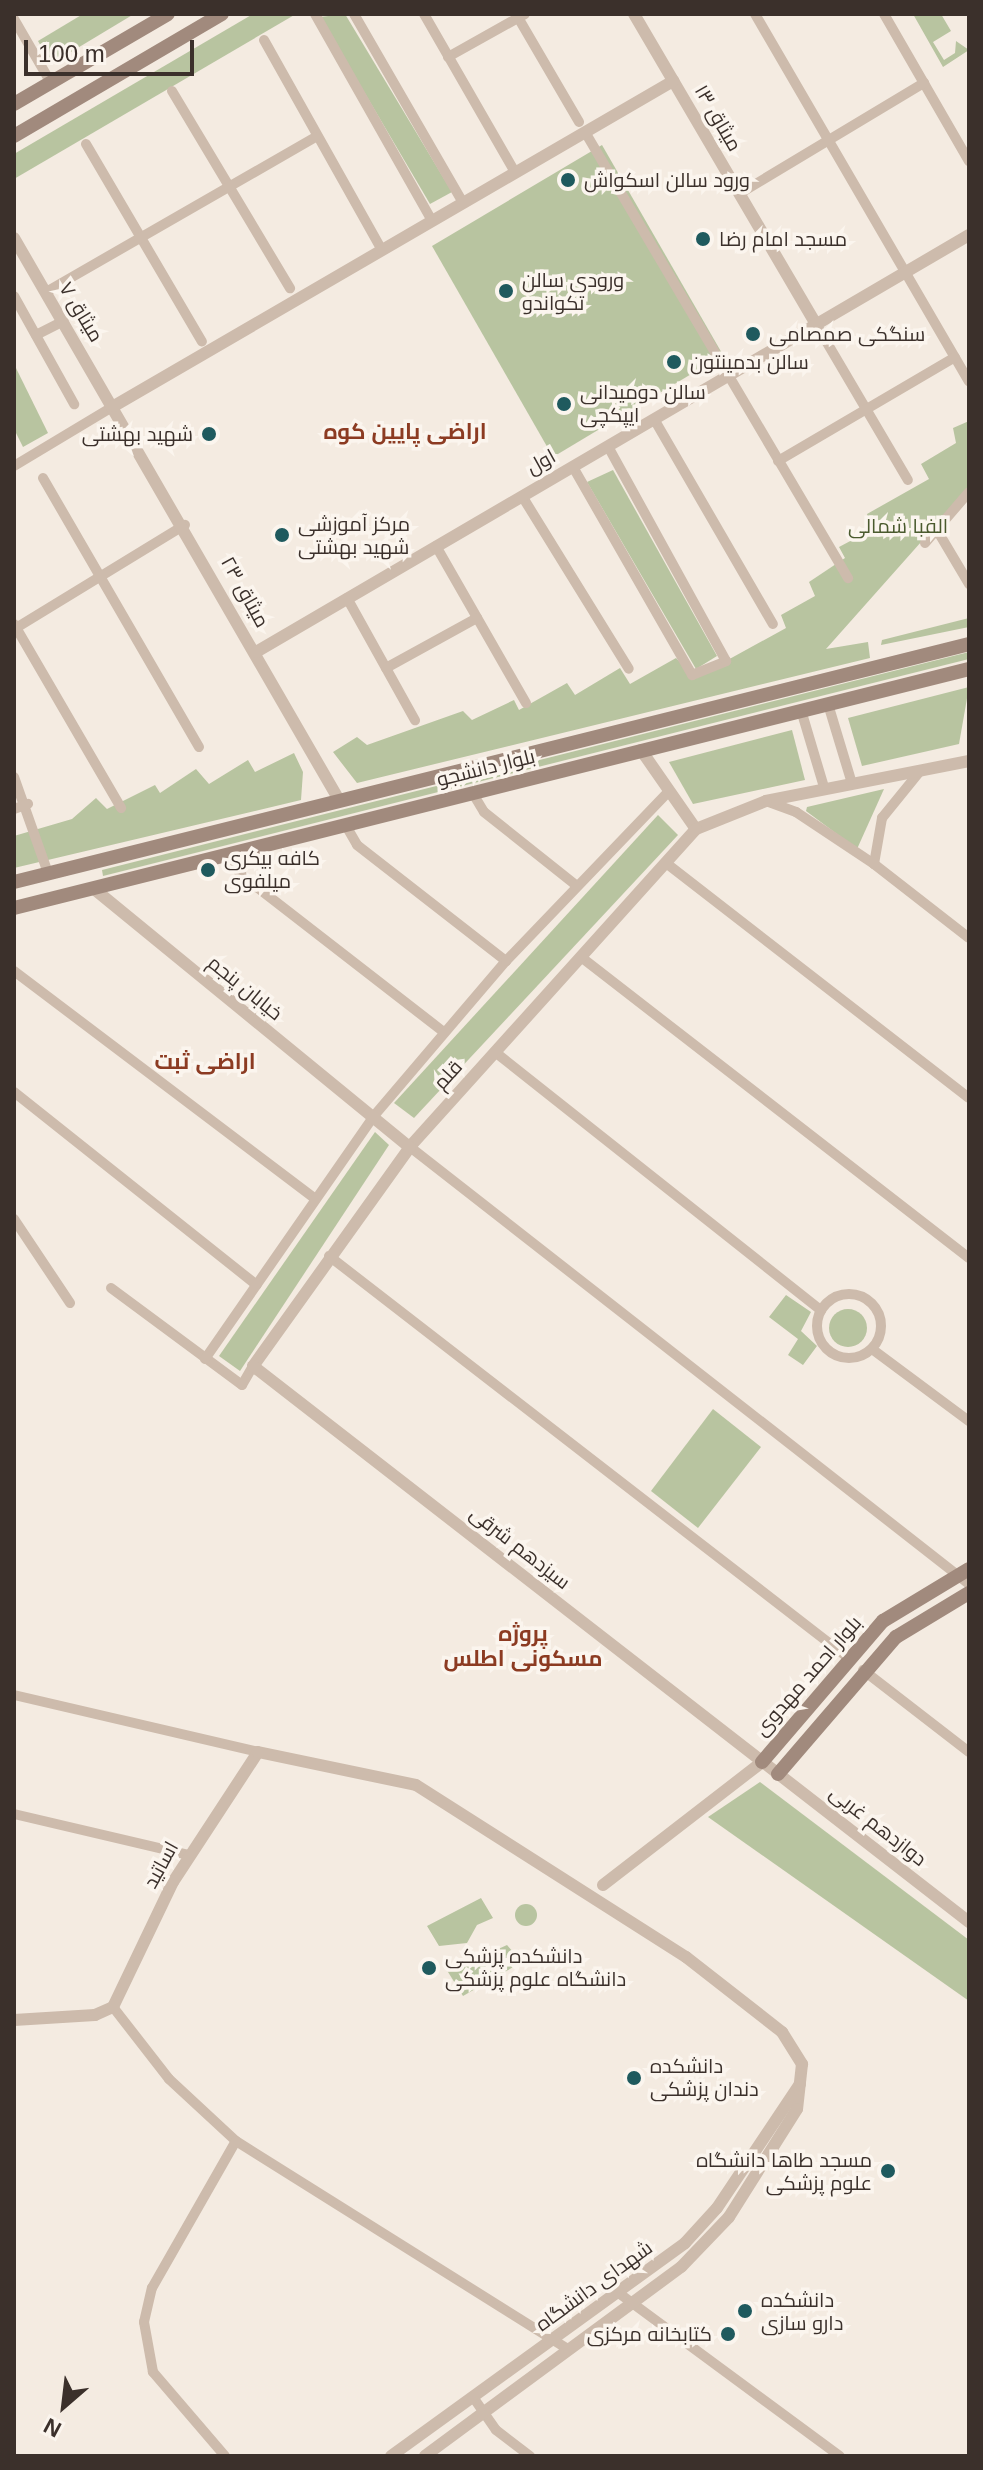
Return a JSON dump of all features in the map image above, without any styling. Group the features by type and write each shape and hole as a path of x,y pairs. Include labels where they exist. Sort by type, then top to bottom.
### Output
{"main road":[{"path":"14,104 168,14"},
{"path":"14,136 222,14"},
{"name":"بلوار دانشجو","path":"14,882 969,644"},
{"name":"بلوار دانشجو","path":"14,908 969,669"},
{"path":"84,864 93,888"},
{"name":"بلوار احمد مهدوی","path":"762,1762 847,1657 883,1621 965,1576"},
{"name":"بلوار احمد مهدوی","path":"778,1774 863,1670 896,1637 969,1593"}],"street":[{"path":"315,14 432,221"},
{"path":"354,14 463,203"},
{"path":"424,14 515,172"},
{"name":"میثاق ۱۳","path":"634,14 816,324"},
{"path":"884,14 969,161"},
{"path":"448,57 520,15 582,127 848,578"},
{"path":"760,16 969,381"},
{"path":"14,19 51,83"},
{"path":"264,40 382,250"},
{"path":"14,466 515,172 582,127 673,81"},
{"path":"739,194 924,83"},
{"path":"172,91 290,288"},
{"path":"46,292 316,137"},
{"path":"86,144 202,342"},
{"name":"اول","path":"256,652 969,235"},
{"name":"میثاق ۷","path":"14,238 114,406"},
{"path":"14,296 74,404"},
{"path":"36,335 64,321"},
{"path":"816,324 908,480"},
{"path":"778,461 955,357"},
{"name":"میثاق ۲۳","path":"114,406 185,525 339,800"},
{"path":"654,419 773,624"},
{"path":"573,467 692,675 726,661 608,446"},
{"path":"43,478 199,747"},
{"path":"925,543 969,492"},
{"path":"522,496 629,669"},
{"path":"121,808 15,626 185,525"},
{"path":"937,530 969,584"},
{"path":"436,546 526,703"},
{"path":"347,598 415,720"},
{"path":"386,668 477,618"},
{"path":"828,704 851,780"},
{"path":"801,710 824,787"},
{"path":"641,750 696,829 766,801 851,780 969,761"},
{"path":"874,864 882,818 924,768"},
{"path":"14,777 28,804 48,873"},
{"path":"205,1359 373,1117 506,961 669,791"},
{"path":"472,792 484,812 577,886"},
{"path":"766,801 796,812 874,864 969,938"},
{"path":"14,809 28,804"},
{"path":"345,824 357,845 506,961"},
{"name":"قلم","path":"253,1366 410,1147 696,829"},
{"path":"231,853 240,874 444,1032"},
{"path":"666,863 969,1098"},
{"name":"خیابان پنجم","path":"93,888 410,1147"},
{"path":"581,957 969,1258"},
{"path":"14,971 316,1199"},
{"path":"495,1052 821,1310"},
{"path":"14,1092 257,1285"},
{"path":"410,1147 965,1576"},
{"path":"14,1219 70,1303"},
{"path":"329,1256 847,1657"},
{"path":"111,1288 242,1385 253,1366"},
{"path":"849,1294 871,1303 881,1326 872,1349 849,1358 826,1349 818,1335 821,1310 849,1294"},
{"path":"872,1349 969,1421"},
{"name":"سیزدهم شرقی","path":"253,1366 762,1762"},
{"path":"863,1670 969,1752"},
{"path":"14,1695 416,1785 749,2003 782,2032 802,2064 802,2082"},
{"name":"اساتید","path":"113,2007 189,1855 258,1752"},
{"path":"603,1885 762,1762"},
{"name":"دوازدهم غربی","path":"762,1762 969,1922"},
{"path":"14,1814 189,1855"},
{"path":"14,2020 95,2015 113,2007 169,2079 236,2141 569,2350"},
{"name":"شهدای دانشگاه","path":"391,2456 620,2294 717,2208 802,2082"},
{"name":"شهدای دانشگاه","path":"425,2456 681,2267 729,2217 793,2116 802,2082"},
{"path":"225,2456 153,2372 144,2322 152,2288 236,2141"},
{"path":"620,2294 840,2456"},
{"path":"473,2397 482,2414 530,2456"}],"green space":[{"path":"83,14 134,14 51,64 38,41"},
{"path":"253,14 296,14 14,179 14,154"},
{"path":"345,14 452,192 430,204 320,17"},
{"path":"913,14 941,14 951,31 933,42 944,60 955,53 956,41 969,50 943,67"},
{"path":"602,145 723,355 553,457 432,246"},
{"path":"14,364 48,433 23,447 14,429"},
{"name":"الفبا شمالی","path":"969,421 969,488 826,649 868,642 870,658 357,783 333,752 357,737 367,745 463,711 472,720 514,700 519,710 567,683 575,695 620,668 630,684 676,658 695,678 786,628 781,615 815,596 809,582 845,558 839,547 871,530 867,514 929,479 921,464 956,443 953,428"},
{"path":"613,470 717,656 696,669 587,482"},
{"path":"969,618 969,627 881,645 882,640"},
{"path":"969,652 969,659 103,876 102,870"},
{"path":"969,687 959,744 862,766 848,718"},
{"path":"792,730 805,780 693,804 669,762"},
{"path":"294,753 303,772 301,800 14,868 14,836 72,819 96,798 107,809 155,785 160,793 196,769 209,784 248,760 255,772"},
{"path":"884,789 857,849 806,811 807,807"},
{"path":"658,815 678,835 414,1118 394,1103"},
{"path":"375,1132 389,1145 240,1371 219,1356"},
{"path":"786,1295 811,1312 801,1331 817,1346 803,1365 788,1355 798,1339 769,1317"},
{"path":"848,1309 862,1314 867,1328 862,1342 848,1347 834,1342 829,1328 834,1314"},
{"path":"713,1409 761,1447 698,1528 651,1491"},
{"path":"760,1782 969,1940 969,2001 708,1817"},
{"path":"481,1898 493,1918 477,1925 467,1943 439,1946 427,1926"},
{"path":"522,1904 530,1904 537,1915 530,1926 522,1926 515,1919 515,1911"},
{"path":"507,1945 522,1962 463,1996 448,1972"}],"place":[{"name":"ورود سالن اسکواش","path":"568,180"},
{"name":"مسجد امام رضا","path":"703,239"},
{"name":"ورودی سالن تکواندو","path":"506,291"},
{"name":"سنگکی صمصامی","path":"753,334"},
{"name":"سالن بدمینتون","path":"674,362"},
{"name":"سالن دومیدانی ایپکچی","path":"564,404"},
{"name":"شهید بهشتی","path":"209,434"},
{"name":"مرکز آموزشی شهید بهشتی","path":"282,535"},
{"name":"کافه بیکری میلفوی","path":"208,870"},
{"name":"دانشکده پزشکی دانشگاه علوم پزشکی","path":"429,1968"},
{"name":"دانشکده دندان پزشکی","path":"634,2078"},
{"name":"مسجد طاها دانشگاه علوم پزشکی","path":"888,2171"},
{"name":"دانشکده دارو سازی","path":"745,2311"},
{"name":"کتابخانه مرکزی","path":"728,2334"}],"district":[{"name":"اراضی پایین کوه","path":"405,432"},
{"name":"اراضی ثبت","path":"205,1062"},
{"name":"پروژه مسکونی اطلس","path":"523,1646"}]}
